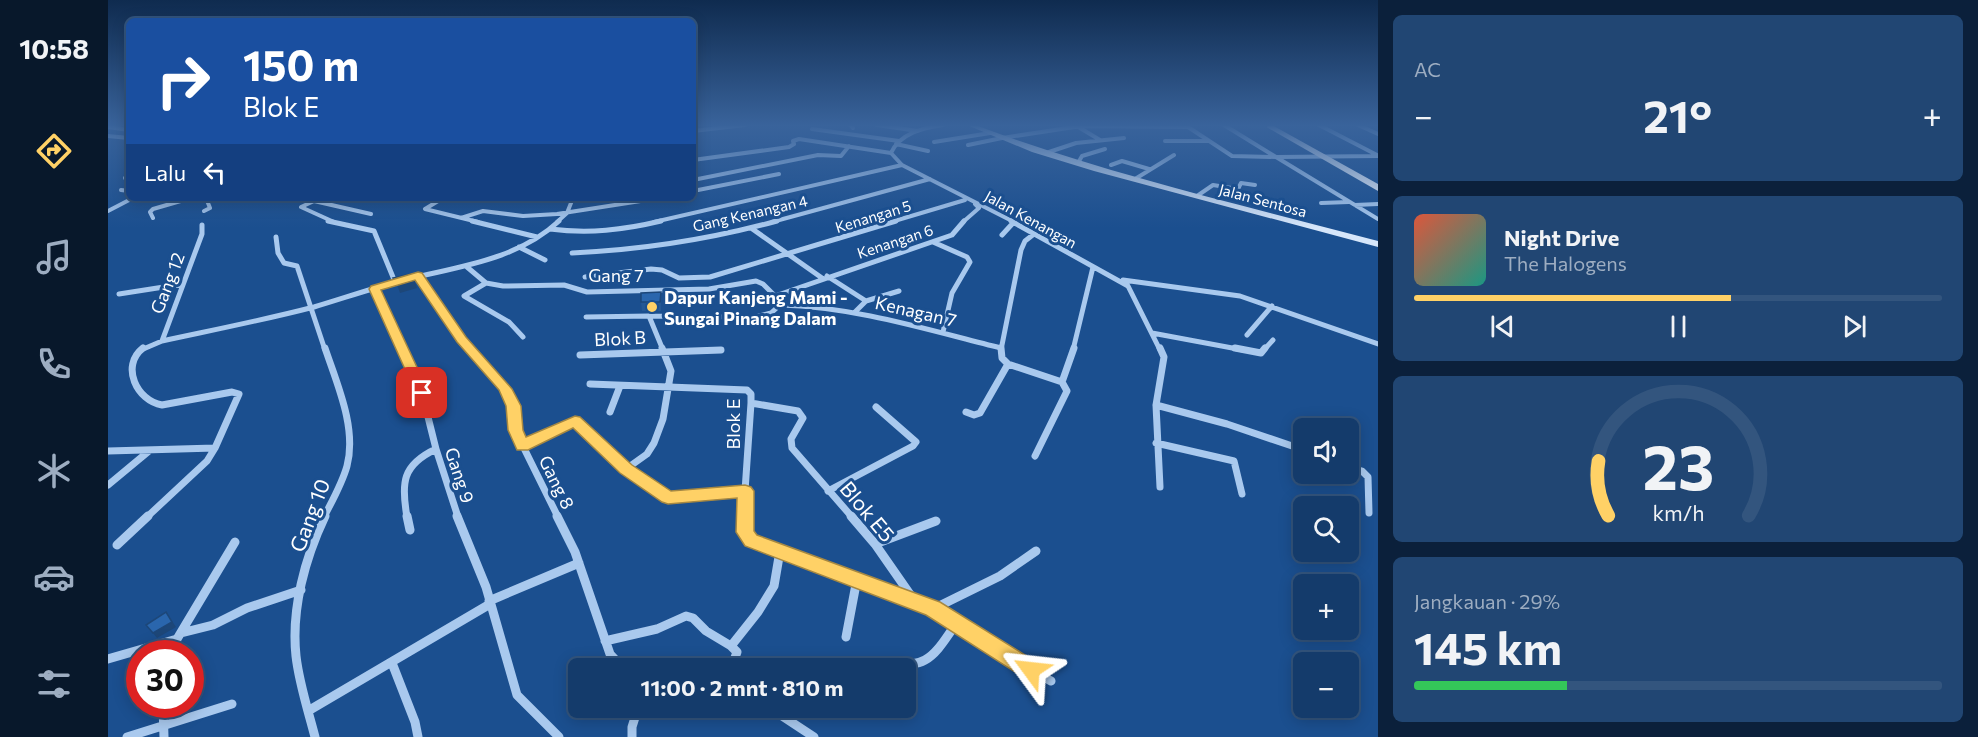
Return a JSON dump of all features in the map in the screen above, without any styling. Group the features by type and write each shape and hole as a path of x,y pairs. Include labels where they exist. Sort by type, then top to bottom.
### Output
{"main road":[{"path":"1331,159 1378,186"}],"street":[{"path":"696,179 796,159"},
{"name":"Jalan Kenangan","path":"897,159 902,165 942,184 1093,267 1122,280"},
{"name":"Jalan Sentosa","path":"1066,159 1378,244"},
{"path":"1078,163 1080,159"},
{"path":"1135,179 1166,159"},
{"path":"1280,159 1378,219"},
{"path":"1111,165 1125,162 1149,169"},
{"path":"550,229 580,233 634,227 902,165"},
{"path":"696,190 779,174"},
{"name":"Gang Kenangan 4","path":"572,254 622,251 751,228 930,179"},
{"path":"1197,196 1213,185 1235,189 1239,188 1241,183 1255,185"},
{"path":"942,184 941,187 965,200"},
{"path":"121,190 126,191"},
{"name":"Kenangan 6","path":"775,296 952,234 968,216 979,208 965,200"},
{"name":"Kenangan 5","path":"585,277 656,269 679,278 703,278 787,255 965,200"},
{"path":"110,209 127,201"},
{"path":"153,218 150,212 153,209 181,201"},
{"path":"204,211 210,208 207,201"},
{"path":"371,214 314,201 303,204 301,208 336,224 374,231 395,282"},
{"path":"438,201 425,209 537,237"},
{"path":"567,213 573,201"},
{"path":"461,218 474,210 518,216 603,209 644,201"},
{"path":"1321,203 1378,204"},
{"name":"Gang 12","path":"162,341 313,308 395,282 467,267 519,248 550,229 567,213"},
{"path":"1002,235 1013,223"},
{"name":"Gang 12","path":"162,341 202,234 202,225"},
{"path":"751,228 787,255 866,302"},
{"path":"1034,234 1025,241 1021,250 1001,348 1002,358 1008,364 1062,382 1067,391 1035,456"},
{"name":"Gang 10","path":"276,237 278,253 284,263 297,266 313,308 341,400 349,454 344,475 316,535 301,590 294,644 315,737"},
{"path":"933,242 967,257 970,262 952,291 943,332"},
{"path":"519,248 545,260"},
{"path":"467,267 486,283 465,297 509,322 523,337"},
{"path":"1062,382 1077,338 1093,267"},
{"name":"Gang 8","path":"418,276 461,339 505,389 513,406 515,430 575,552 605,641 614,658"},
{"path":"1122,280 1224,293 1272,306 1378,344"},
{"path":"1122,280 1132,291 1164,357 1156,405 1156,443 1160,487"},
{"name":"Gang 7","path":"486,283 503,286 564,285 587,292 709,289 756,281 764,284 775,296"},
{"path":"118,294 183,284"},
{"name":"Gang 9","path":"375,289 422,393 436,449 463,533 486,587 517,695 559,737"},
{"path":"855,312 866,302 899,291"},
{"path":"775,296 780,305"},
{"name":"Kenagan 7","path":"586,317 755,316 771,313 780,305 809,305 855,312 1001,348"},
{"path":"1247,335 1272,306"},
{"path":"626,469 637,464 652,450 670,387 671,371 649,316"},
{"path":"1152,333 1260,353 1273,340"},
{"path":"117,545 198,471 215,448 239,394 232,392 153,405 136,385 131,366 141,349 162,341"},
{"name":"Blok B","path":"579,355 721,350"},
{"path":"966,412 974,415 980,413 1008,364"},
{"path":"590,384 670,387"},
{"path":"610,412 620,386"},
{"name":"Blok E","path":"670,387 741,388 751,394 745,491 746,536 780,551"},
{"name":"Blok E5","path":"751,403 798,411 803,418 791,439 792,448 875,544 914,600"},
{"path":"1156,405 1227,424 1293,446"},
{"path":"828,491 913,446 916,442 876,407"},
{"path":"523,446 575,421 626,469 668,497 745,491"},
{"path":"1156,443 1234,461 1242,494"},
{"path":"108,451 215,448"},
{"path":"410,530 404,478 414,461 436,449"},
{"path":"108,485 150,450"},
{"path":"1359,470 1368,477 1369,513"},
{"path":"875,544 936,521"},
{"path":"178,640 235,543"},
{"path":"731,646 738,640 771,591 780,551 933,609 1010,659 1051,681"},
{"path":"933,609 957,595 1023,565 1036,551"},
{"path":"308,711 392,663 490,602 579,562"},
{"path":"846,637 857,579"},
{"path":"108,659 213,625 247,608 301,590"},
{"path":"605,641 657,629 686,616 693,618 706,631 731,646 736,652 734,658"},
{"path":"916,664 925,660 941,645 956,624"},
{"path":"392,663 415,722 418,737"},
{"path":"127,737 163,732 232,704"},
{"path":"632,737 635,718"},
{"path":"785,718 814,737"}],"building":[{"path":"411,274 414,279 397,284 393,278"},
{"path":"661,292 660,302 641,302 641,293"},
{"path":"166,612 172,622 153,633 146,625"}],"place":[{"name":"Dapur Kanjeng Mami - Sungai Pinang Dalam","path":"652,307"}],"route":[{"path":"422,393 375,289 418,276 461,339 509,395 513,406 515,430 523,446 575,421 626,469 663,495 672,498 745,491 745,532 751,540 914,600 933,609 1031,670"}]}
